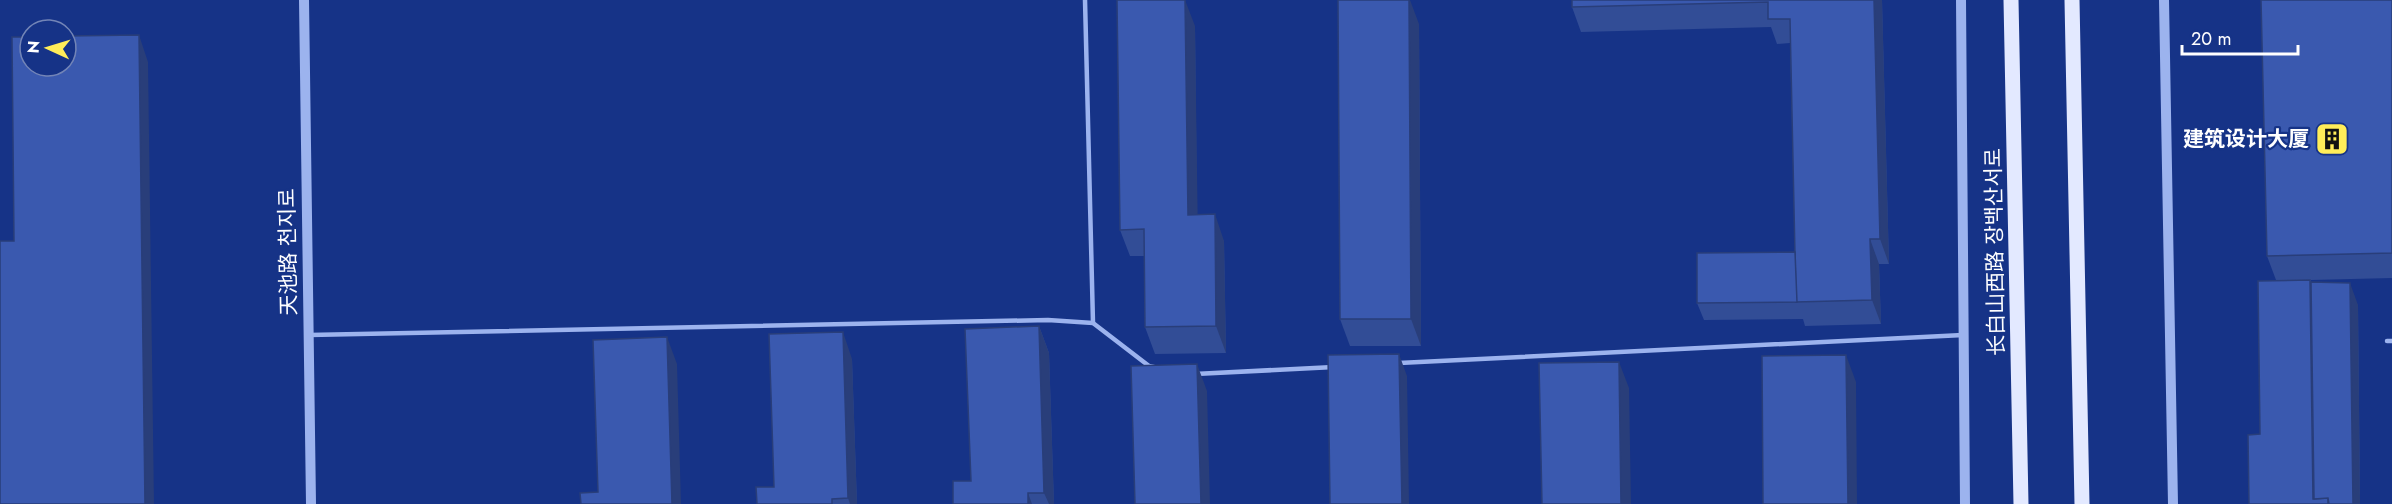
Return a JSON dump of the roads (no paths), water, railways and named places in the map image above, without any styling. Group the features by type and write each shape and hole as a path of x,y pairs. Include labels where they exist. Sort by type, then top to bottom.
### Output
{"main road":[{"name":"长白山西路 장백산서로","path":"2011,0 2021,504"},
{"path":"2072,0 2082,504"}],"street":[{"name":"天池路 천지로","path":"304,0 312,504"},
{"path":"1961,0 1965,504"},
{"path":"2164,0 2173,504"}],"lane":[{"path":"1085,0 1093,323"},
{"path":"309,335 1048,320 1093,323 1149,366 1159,368"},
{"path":"1392,364 1963,335"},
{"path":"1191,374 1345,366"}],"place":[{"name":"建筑设计大厦","path":"2332,139"}]}
